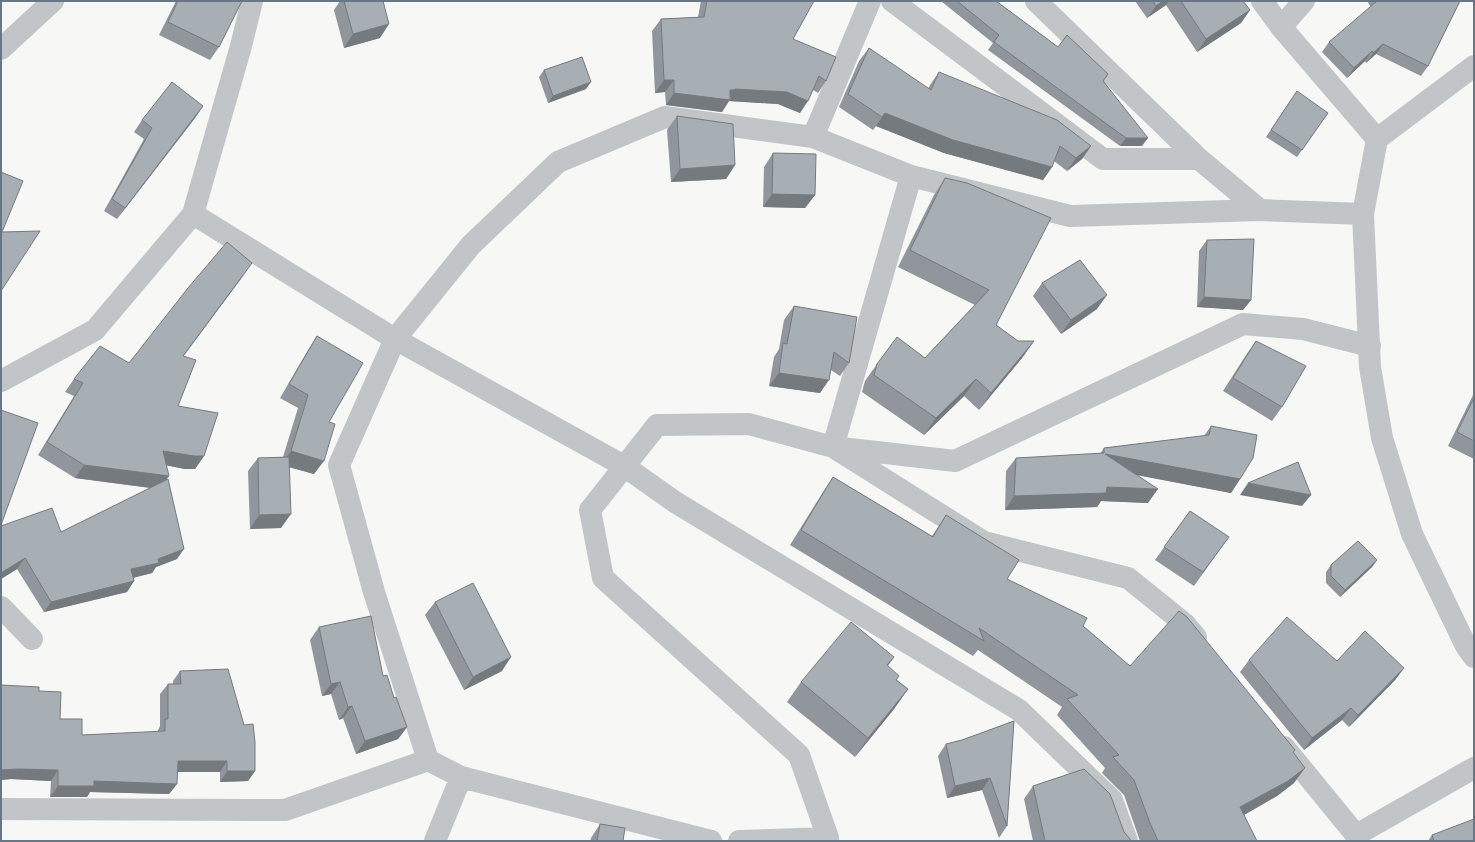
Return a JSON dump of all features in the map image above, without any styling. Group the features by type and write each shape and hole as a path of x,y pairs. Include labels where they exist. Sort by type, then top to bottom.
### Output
{"street":[{"path":"1,49 53,1"},
{"path":"1,380 95,330 193,214 241,46 252,1"},
{"path":"813,137 870,1"},
{"path":"892,1 1103,159 1199,159"},
{"path":"1036,1 1199,159 1260,210"},
{"path":"1262,1 1281,27 1377,139"},
{"path":"1281,27 1304,1"},
{"path":"1471,649 1412,534 1382,438 1370,367 1363,214 1377,139 1474,66"},
{"path":"711,841 461,777 428,760 374,592 339,464 395,339 471,245 558,162 665,117 813,137 911,176 1070,216 1260,210 1363,214"},
{"path":"833,447 911,176"},
{"path":"193,214 395,339 624,466 675,502 1019,710 1112,800 1127,841"},
{"path":"739,841 828,839 800,755 602,578 590,510 657,425 749,424 833,447 955,461 1243,324 1303,329 1370,346"},
{"path":"833,447 984,542 1128,578 1185,624 1210,655"},
{"path":"1,607 32,639"},
{"path":"1270,730 1356,838 1474,768"},
{"path":"1,809 285,810 428,760"},
{"path":"435,841 461,777"}],"building":[{"path":"178,1 242,1 219,47 168,22"},
{"path":"344,1 383,1 389,24 353,34"},
{"path":"707,1 814,1 793,39 836,57 826,81 819,76 808,101 787,92 735,89 730,90 730,100 674,93 674,80 664,80 661,19 704,17"},
{"path":"957,1 996,1 1058,47 1067,35 1108,74 1103,81 1148,138 1126,138 994,42 999,35"},
{"path":"1153,1 1163,1 1156,6"},
{"path":"1181,1 1243,1 1250,10 1206,39"},
{"path":"1377,1 1460,1 1428,66 1383,44 1373,53 1372,51 1354,68 1329,42"},
{"path":"869,48 931,90 939,72 1057,120 1091,146 1076,158 1060,146 1052,167 953,140 885,113 882,117 848,94"},
{"path":"582,57 591,82 553,96 544,70"},
{"path":"172,82 203,106 125,208 112,199 152,128 142,120"},
{"path":"1297,91 1328,113 1302,150 1271,130"},
{"path":"677,116 733,124 735,165 680,169"},
{"path":"773,153 816,154 815,195 772,194"},
{"path":"1,172 23,181 2,232 40,231 1,291"},
{"path":"945,178 967,183 1051,218 996,325 1018,341 1034,341 991,393 976,379 936,418 874,375 877,364 897,337 925,358 989,290 910,250"},
{"path":"1254,239 1251,300 1204,297 1207,240"},
{"path":"227,242 252,263 183,356 196,360 178,406 218,413 204,456 194,456 163,451 169,476 84,465 47,442 83,383 74,379 100,346 129,363 188,288"},
{"path":"1080,260 1107,295 1071,320 1042,283"},
{"path":"794,306 857,317 849,363 834,352 829,380 779,373 783,343 787,344"},
{"path":"317,336 363,363 329,422 335,424 324,461 291,451 308,395 289,384"},
{"path":"1256,341 1306,366 1282,407 1233,378"},
{"path":"1474,398 1474,441 1457,432"},
{"path":"1,410 38,423 1,525"},
{"path":"1211,426 1257,435 1253,458 1240,479 1105,454 1158,489 1107,487 1106,493 1014,496 1016,458 1104,453 1104,448 1209,435"},
{"path":"289,457 291,514 259,515 258,458"},
{"path":"1298,462 1311,495 1248,483"},
{"path":"833,477 933,537 946,515 1019,560 1007,579 1087,618 1083,626 1130,666 1179,611 1187,617 1295,750 1293,752 1305,768 1288,781 1240,807 1257,841 1158,841 1134,780 1113,757 1119,755 1067,699 1078,695 979,628 984,641 801,530"},
{"path":"168,479 184,549 158,559 159,563 131,569 134,581 51,602 25,558 1,573 1,526 52,508 61,532"},
{"path":"1190,511 1229,537 1203,572 1164,547"},
{"path":"1358,541 1377,560 1345,590 1331,576 1331,565"},
{"path":"473,583 511,657 473,677 435,602"},
{"path":"371,616 383,676 387,675 394,698 396,697 407,727 365,741 352,706 348,707 340,682 331,684 319,627"},
{"path":"1287,617 1337,661 1365,631 1404,668 1358,715 1351,708 1312,738 1249,660"},
{"path":"851,622 894,657 887,665 899,676 896,680 908,689 868,738 801,682"},
{"path":"228,669 244,725 253,724 255,742 255,771 227,771 227,761 178,761 177,784 94,781 94,786 58,786 58,770 1,770 1,685 39,687 39,691 61,692 60,719 82,719 82,735 165,731 165,719 168,719 168,684 181,684 180,671"},
{"path":"1014,721 1007,826 990,778 955,786 946,744 962,740"},
{"path":"1084,769 1110,794 1124,832 1131,841 1045,841 1033,786"},
{"path":"1474,819 1474,841 1434,841 1432,835"},
{"path":"600,824 625,828 623,841 597,841"}]}
